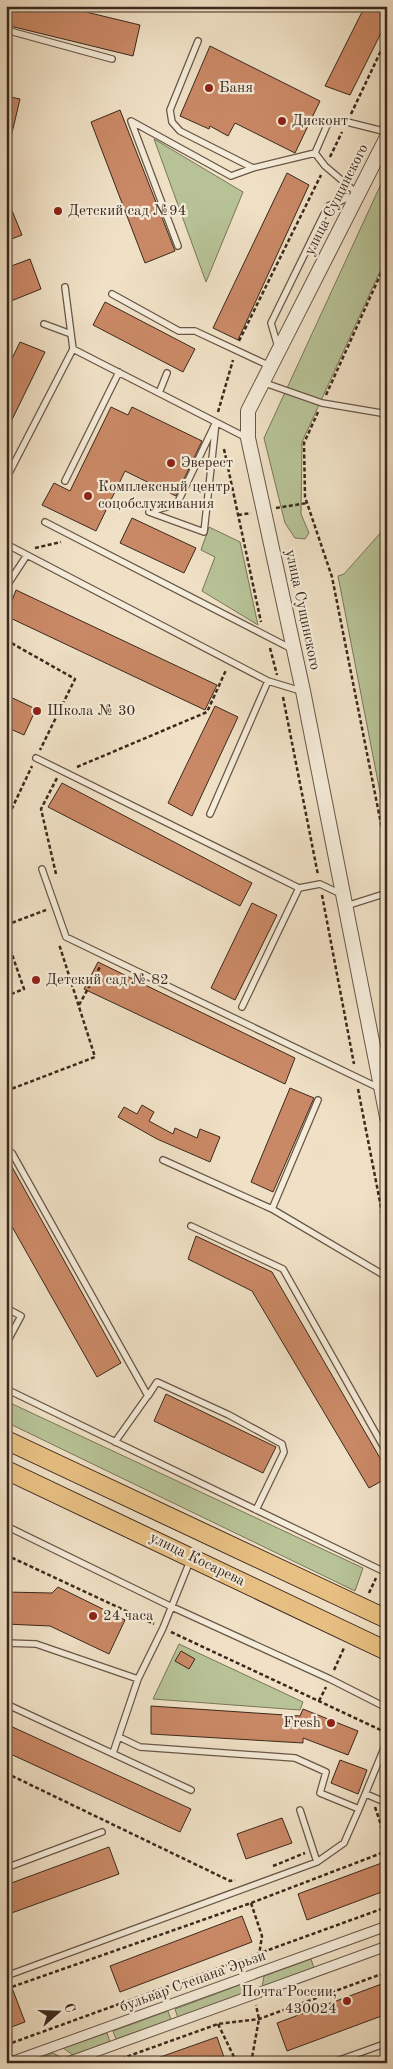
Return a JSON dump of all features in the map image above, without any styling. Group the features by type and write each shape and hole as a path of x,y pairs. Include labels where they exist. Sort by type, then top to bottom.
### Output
{"main road":[{"name":"улица Косарева","path":"6,1440 387,1619"},
{"name":"улица Косарева","path":"6,1470 387,1651"}],"street":[{"name":"улица Сущинского","path":"387,137 248,411 248,438 303,692 387,1117"},
{"name":"бульвар Степана Эрьзи","path":"8,2063 387,1926"},
{"path":"65,2063 387,1946"}],"lane":[{"path":"6,30 112,59"},
{"path":"198,41 170,110 172,122 180,131 253,168"},
{"path":"178,246 132,121 231,176 253,168 315,153"},
{"path":"315,153 328,123 347,122 387,132"},
{"path":"279,350 271,323 328,206 358,194 325,166 315,153"},
{"path":"6,479 73,349 65,287"},
{"path":"112,294 180,331 195,331 270,366"},
{"path":"44,324 71,334"},
{"path":"73,349 248,438"},
{"path":"64,481 118,372"},
{"path":"159,393 167,373"},
{"path":"262,382 322,403 387,414"},
{"path":"216,422 204,532 149,512 178,504 216,422"},
{"path":"45,522 293,649"},
{"path":"6,544 268,682 303,692"},
{"path":"6,587 27,556"},
{"path":"210,814 268,682"},
{"path":"36,758 299,888 320,884 344,901 387,893"},
{"path":"42,869 66,937 381,1088"},
{"path":"242,1007 299,888"},
{"path":"272,1209 318,1100"},
{"path":"6,1150 12,1152 148,1396"},
{"path":"163,1160 272,1209 387,1276"},
{"path":"190,1226 282,1269 387,1453"},
{"path":"6,1308 21,1316 6,1344"},
{"path":"115,1442 157,1382 229,1415 282,1444 284,1452 256,1510"},
{"path":"6,1390 387,1573"},
{"path":"6,1526 170,1606 330,1679 387,1708"},
{"path":"113,1753 138,1679 163,1628 170,1606 192,1558"},
{"path":"6,1643 36,1644 138,1679"},
{"path":"6,1704 191,1790"},
{"path":"119,1737 140,1747 295,1758 326,1772 320,1793 359,1809"},
{"path":"7,1976 317,1862 344,1843 359,1809 368,1795 387,1741"},
{"path":"368,1795 387,1803"},
{"path":"300,1810 317,1862"},
{"path":"6,1868 102,1832"},
{"path":"331,2063 387,2043"}],"path":[{"path":"387,38 236,350 216,422 265,635 281,685 387,1238"},
{"path":"387,260 304,443 305,497 332,577 387,854"},
{"path":"20,552 77,538"},
{"path":"6,640 75,679 6,821"},
{"path":"53,901 57,880 41,809 63,771 207,712 230,662"},
{"path":"6,925 48,910 43,910"},
{"path":"6,1091 95,1057 56,936"},
{"path":"6,937 24,989 6,996"},
{"path":"79,1005 105,957"},
{"path":"6,1555 387,1732"},
{"path":"387,1555 384,1560 387,1562"},
{"path":"319,1701 351,1634"},
{"path":"6,1773 230,1881 238,1880"},
{"path":"368,1795 387,1843"},
{"path":"271,1867 313,1849"},
{"path":"6,1990 251,1903 387,1851"},
{"path":"251,1903 262,1936 259,1954"},
{"path":"6,2045 387,1907"},
{"path":"109,2063 218,2024 259,2019 387,1972"},
{"path":"251,2063 259,2019"},
{"path":"218,2024 237,2063"}],"green space":[{"path":"154,139 243,192 206,282"},
{"path":"387,171 387,256 302,442 301,514 309,533 305,539 295,538 285,523 264,438"},
{"path":"209,527 240,542 258,625 202,591 215,557 201,550"},
{"path":"383,530 387,533 387,828 338,576 344,574"},
{"path":"6,1401 363,1568 355,1591 6,1422"},
{"path":"179,1644 303,1702 300,1710 153,1699"},
{"path":"311,1959 314,1968 262,1987 264,1976"},
{"path":"245,1983 242,1994 178,2018 175,2009"},
{"path":"168,2011 171,2020 116,2039 113,2031"},
{"path":"107,2033 110,2042 73,2055 63,2048"},
{"path":"53,2053 64,2059 53,2063 30,2063"}],"building":[{"path":"6,6 61,6 140,25 133,56 6,25"},
{"path":"365,6 387,6 387,21 350,95 325,86"},
{"path":"210,46 320,101 295,153 235,123 228,136 210,126 209,129 180,116"},
{"path":"6,96 20,99 11,137 6,136"},
{"path":"120,110 175,251 145,263 91,122"},
{"path":"287,173 309,185 238,340 213,328"},
{"path":"6,196 22,235 6,241"},
{"path":"30,259 41,289 6,303 6,268"},
{"path":"105,302 195,349 183,372 93,325"},
{"path":"20,342 45,352 6,432 6,371"},
{"path":"111,407 128,415 132,407 202,441 176,496 125,471 96,531 42,505 54,483 70,491"},
{"path":"132,518 196,548 184,573 120,543"},
{"path":"16,590 217,685 205,710 6,616"},
{"path":"6,695 36,709 24,735 6,727"},
{"path":"215,706 238,717 192,816 168,803"},
{"path":"62,783 252,883 240,906 48,807"},
{"path":"252,903 277,915 235,1000 211,988"},
{"path":"98,962 295,1058 285,1084 84,989"},
{"path":"290,1088 314,1098 273,1192 251,1182"},
{"path":"142,1105 154,1112 149,1121 173,1134 175,1128 197,1138 200,1129 220,1137 210,1162 157,1139 118,1117 124,1107 137,1114"},
{"path":"6,1156 121,1363 97,1377 6,1216"},
{"path":"196,1236 272,1272 387,1470 387,1478 369,1488 252,1291 188,1259"},
{"path":"166,1394 276,1447 263,1473 154,1421"},
{"path":"58,1587 125,1620 109,1654 50,1626 6,1624 6,1592 52,1593"},
{"path":"181,1651 195,1659 189,1669 175,1661"},
{"path":"151,1706 300,1716 303,1709 358,1731 348,1755 303,1738 303,1743 151,1734"},
{"path":"6,1724 191,1809 180,1832 6,1752"},
{"path":"340,1760 367,1770 358,1794 331,1783"},
{"path":"282,1818 292,1843 246,1859 237,1834"},
{"path":"109,1847 119,1874 6,1915 6,1885"},
{"path":"387,1861 387,1890 307,1920 298,1894"},
{"path":"242,1916 252,1942 120,1992 110,1966"},
{"path":"9,1980 25,2022 6,2029 6,1981"},
{"path":"387,1982 387,2014 287,2051 277,2023"},
{"path":"217,2037 226,2063 149,2063 149,2061"}],"place":[{"name":"Баня","path":"209,88"},
{"name":"Дисконт","path":"282,121"},
{"name":"Детский сад №94","path":"58,211"},
{"name":"Эверест","path":"171,463"},
{"name":"Комплексный центр соцобслуживания","path":"88,496"},
{"name":"Школа № 30","path":"37,711"},
{"name":"Детский сад № 82","path":"36,980"},
{"name":"24 часа","path":"93,1616"},
{"name":"Fresh","path":"331,1723"},
{"name":"Почта России, 430024","path":"347,2001"}]}
